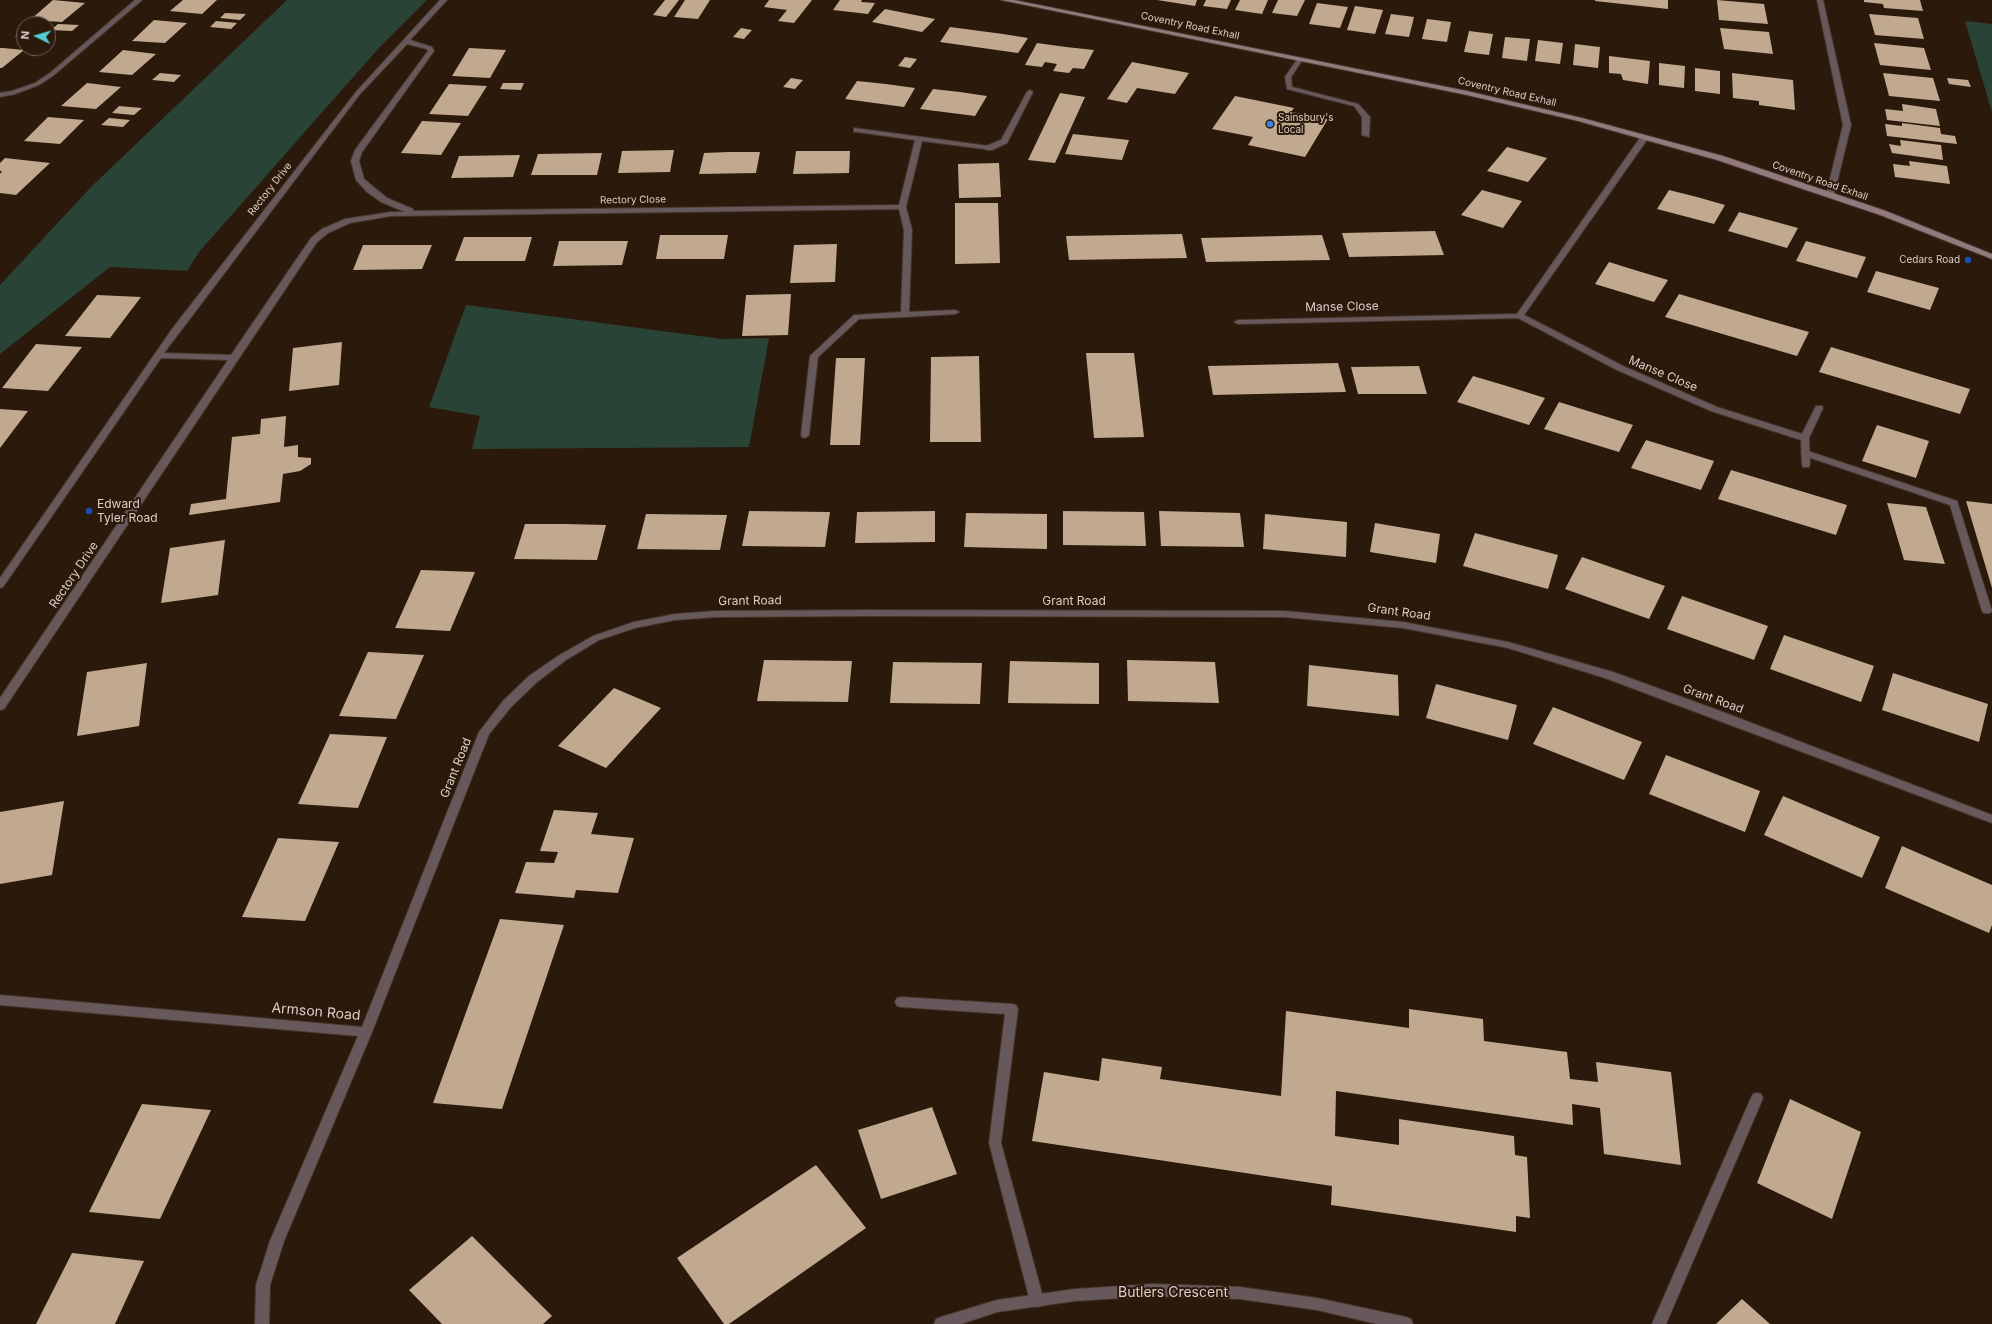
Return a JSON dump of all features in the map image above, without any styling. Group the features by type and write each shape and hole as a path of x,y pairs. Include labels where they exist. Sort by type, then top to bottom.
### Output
{"main road":[{"name":"Coventry Road Exhall","path":"1004,0 1300,59 1519,105 1645,136 1720,158 1883,213 1992,257"}],"street":[{"path":"0,95 13,93 37,84 52,74 139,0"},
{"name":"Rectory Drive","path":"0,585 158,355 358,93 444,0"},
{"path":"1820,0 1847,125 1830,195"},
{"path":"405,41 430,48 431,50 358,152 355,161 360,180 370,190 384,200 420,214"},
{"path":"1300,59 1288,77 1289,88 1356,105 1366,117 1366,135"},
{"path":"857,130 989,148 1004,141 1030,92"},
{"path":"1519,316 1645,136"},
{"path":"905,315 908,230 902,207 919,139"},
{"name":"Rectory Close","path":"365,217 391,214 902,207"},
{"name":"Rectory Drive","path":"0,706 314,240 325,231 335,226 365,217"},
{"path":"805,435 814,356 857,317 955,312"},
{"name":"Manse Close","path":"1238,322 1519,316 1620,368 1714,409 1805,438"},
{"path":"158,355 234,358"},
{"path":"1806,465 1805,438 1819,408"},
{"path":"1805,453 1954,503 1987,611"},
{"name":"Grant Road","path":"366,1032 484,732 512,699 533,679 562,658 596,638 634,625 675,617 716,614 873,613 1284,614 1403,625 1508,645 1609,675 1992,819"},
{"name":"Armson Road","path":"0,1000 366,1032 277,1241 263,1285 262,1324"},
{"path":"901,1002 1012,1009 995,1143 1037,1301"},
{"path":"1659,1324 1757,1098"},
{"name":"Butlers Crescent","path":"941,1324 997,1306 1074,1295 1153,1290 1240,1293 1317,1304 1406,1324"}],"green space":[{"path":"287,0 427,0 377,50 199,252 187,271 110,267 0,354 0,285 91,187"},
{"path":"1965,21 1992,24 1992,112"},
{"path":"466,305 722,339 769,338 749,447 472,449 480,416 429,407"}],"building":[{"path":"53,0 85,3 62,22 56,22 56,16 35,16"},
{"path":"183,0 217,0 202,14 170,11"},
{"path":"665,0 679,0 666,17 653,15"},
{"path":"685,0 710,0 698,19 674,17"},
{"path":"769,0 812,0 794,23 778,21 787,10 764,7"},
{"path":"840,0 862,0 861,2 875,3 868,14 833,10"},
{"path":"1157,0 1197,0 1195,6"},
{"path":"1206,0 1231,0 1227,9 1203,6"},
{"path":"1240,0 1268,0 1262,14 1235,10"},
{"path":"1278,0 1305,0 1297,16 1272,13"},
{"path":"1668,0 1668,9 1595,1"},
{"path":"1717,0 1764,4 1768,24 1719,20"},
{"path":"1864,0 1920,0 1923,11 1884,8 1883,4 1864,2"},
{"path":"1317,3 1348,7 1340,28 1309,24"},
{"path":"1355,6 1383,10 1375,34 1347,30"},
{"path":"885,9 935,19 922,32 872,22"},
{"path":"225,13 246,14 240,20 220,18"},
{"path":"1391,14 1414,17 1409,37 1385,34"},
{"path":"1869,14 1918,18 1924,39 1875,35"},
{"path":"1427,19 1451,22 1447,42 1422,39"},
{"path":"154,20 187,23 165,43 132,41"},
{"path":"216,21 237,23 231,29 210,27"},
{"path":"58,24 79,25 72,31 56,30 56,26"},
{"path":"950,27 1028,38 1018,53 940,42"},
{"path":"741,28 752,30 744,39 733,37"},
{"path":"1720,28 1769,32 1773,54 1724,49"},
{"path":"1469,31 1493,34 1489,55 1464,52"},
{"path":"1505,37 1530,39 1527,61 1502,58"},
{"path":"1538,40 1563,43 1560,64 1535,61"},
{"path":"1037,43 1094,50 1084,69 1073,68 1069,73 1053,71 1057,64 1045,62 1042,67 1025,65"},
{"path":"1874,43 1924,48 1931,70 1880,65"},
{"path":"1575,44 1600,47 1598,68 1573,65"},
{"path":"0,48 16,49 17,56 0,68"},
{"path":"469,48 506,50 490,78 452,76"},
{"path":"123,50 156,54 132,75 99,72"},
{"path":"1609,56 1650,61 1648,84 1623,80 1621,74 1609,73"},
{"path":"905,57 917,59 910,68 898,66"},
{"path":"1132,62 1189,73 1175,94 1137,88 1127,103 1107,99"},
{"path":"1659,63 1685,66 1684,88 1659,85"},
{"path":"1695,68 1720,71 1720,94 1695,91"},
{"path":"160,73 181,75 174,82 152,80"},
{"path":"1732,73 1793,80 1795,110 1759,105 1759,101 1733,98"},
{"path":"1883,73 1933,78 1940,101 1889,96"},
{"path":"791,78 803,80 795,89 783,87"},
{"path":"1947,78 1968,80 1971,87 1949,84"},
{"path":"857,81 915,88 904,107 845,99"},
{"path":"87,83 121,87 96,109 61,106"},
{"path":"503,83 524,83 521,90 500,89"},
{"path":"449,84 487,86 468,116 429,114"},
{"path":"933,89 987,96 975,116 920,109"},
{"path":"1060,93 1085,97 1055,163 1028,160"},
{"name":"Sainsbury's Local","path":"1235,96 1294,108 1291,112 1328,119 1305,157 1248,145 1253,137 1212,129"},
{"path":"1902,104 1936,109 1940,126 1887,120 1885,109 1903,111"},
{"path":"119,106 142,108 134,115 112,113"},
{"path":"48,117 84,120 60,144 24,141"},
{"path":"109,118 130,120 123,127 101,125"},
{"path":"422,121 461,123 441,155 401,153"},
{"path":"1902,123 1940,128 1941,134 1955,136 1957,144 1887,136 1885,124 1902,126"},
{"path":"1073,134 1129,140 1122,160 1065,154"},
{"path":"1900,140 1941,145 1943,160 1892,153 1889,144 1901,146"},
{"path":"1507,147 1547,158 1528,182 1487,171"},
{"path":"674,150 670,172 618,173 622,151"},
{"path":"796,151 850,151 849,173 793,174"},
{"path":"760,152 756,173 699,174 704,153"},
{"path":"602,153 597,175 531,175 538,154"},
{"path":"520,155 513,177 451,178 459,156"},
{"path":"5,158 50,163 16,195 0,193 0,174 2,171 0,171 0,163"},
{"path":"1909,161 1947,166 1950,184 1895,177 1893,164 1910,166"},
{"path":"999,163 1001,197 959,198 958,164"},
{"path":"1482,190 1522,201 1503,228 1461,215"},
{"path":"1669,190 1725,205 1714,224 1657,209"},
{"path":"955,203 998,203 1000,263 955,264"},
{"path":"1739,212 1798,228 1787,248 1728,231"},
{"path":"1435,231 1444,255 1349,257 1342,233"},
{"path":"1182,234 1187,258 1069,260 1066,236"},
{"path":"660,235 728,235 724,259 656,259"},
{"path":"1322,235 1330,260 1206,262 1201,238"},
{"path":"464,237 532,237 525,261 455,261"},
{"path":"559,241 628,241 622,265 553,266"},
{"path":"1806,241 1866,257 1857,278 1796,261"},
{"path":"837,244 835,282 790,283 794,245"},
{"path":"363,245 432,245 422,269 353,270"},
{"path":"1609,262 1668,280 1654,302 1595,284"},
{"path":"1876,271 1939,288 1930,310 1867,292"},
{"path":"791,294 788,335 742,336 746,295"},
{"path":"1679,294 1809,332 1797,356 1665,317"},
{"path":"97,295 141,297 110,338 65,336"},
{"path":"342,342 339,385 289,391 293,348"},
{"path":"36,344 82,347 48,391 2,388"},
{"path":"1831,347 1970,389 1960,414 1819,372"},
{"path":"1086,353 1134,353 1144,437 1094,438"},
{"path":"979,356 981,442 930,442 931,357"},
{"path":"836,358 865,358 860,445 830,445"},
{"path":"1338,363 1346,392 1213,395 1208,366"},
{"path":"1419,366 1427,394 1358,394 1351,367"},
{"path":"1473,376 1545,398 1529,425 1457,402"},
{"path":"1559,402 1633,425 1619,452 1544,429"},
{"path":"0,409 28,411 0,448"},
{"path":"286,416 284,447 298,445 298,457 311,458 311,464 300,471 283,474 280,502 189,515 191,504 226,499 232,437 260,434 261,419"},
{"path":"1877,425 1929,441 1916,478 1862,461"},
{"path":"1646,440 1714,461 1701,490 1631,468"},
{"path":"1731,470 1847,505 1836,535 1718,499"},
{"path":"1966,501 1992,504 1992,588"},
{"path":"1887,503 1926,507 1945,564 1904,560"},
{"path":"749,511 830,512 825,547 742,546"},
{"path":"935,511 935,542 855,543 857,512"},
{"path":"1063,511 1144,512 1146,546 1063,545"},
{"path":"1159,511 1240,513 1244,547 1161,546"},
{"path":"966,513 1047,514 1047,549 964,547"},
{"path":"646,514 727,515 720,550 637,549"},
{"path":"1265,514 1347,522 1346,557 1263,549"},
{"path":"1375,523 1440,534 1436,563 1370,552"},
{"path":"525,524 606,525 597,560 514,559"},
{"path":"1475,533 1558,555 1548,589 1463,566"},
{"path":"225,540 218,595 161,603 170,548"},
{"path":"1582,557 1665,586 1649,619 1565,589"},
{"path":"421,570 475,572 450,631 395,628"},
{"path":"1682,596 1768,626 1754,660 1667,629"},
{"path":"1784,635 1874,666 1861,702 1770,669"},
{"path":"368,652 424,655 396,719 339,716"},
{"path":"764,660 852,661 848,702 757,701"},
{"path":"1127,660 1215,662 1219,703 1128,701"},
{"path":"1010,661 1099,663 1099,704 1008,703"},
{"path":"893,662 982,663 980,704 890,703"},
{"path":"147,663 139,726 77,736 87,672"},
{"path":"1309,665 1398,675 1399,716 1307,706"},
{"path":"1893,673 1988,704 1979,742 1882,710"},
{"path":"1436,684 1517,705 1508,740 1426,718"},
{"path":"614,688 661,708 606,768 558,746"},
{"path":"1553,707 1642,742 1624,780 1533,744"},
{"path":"330,734 387,737 358,808 298,804"},
{"path":"1666,755 1760,791 1745,832 1649,794"},
{"path":"1783,796 1880,837 1862,878 1764,835"},
{"path":"64,801 52,875 0,884 0,812"},
{"path":"554,810 598,813 591,834 634,838 618,893 576,890 574,898 515,893 526,862 554,863 558,852 540,851"},
{"path":"278,838 339,842 305,921 242,917"},
{"path":"1902,846 1992,885 1992,925 1989,933 1885,888"},
{"path":"500,919 564,925 502,1109 433,1103"},
{"path":"1409,1009 1483,1019 1484,1041 1567,1052 1570,1079 1598,1082 1596,1062 1671,1072 1681,1165 1604,1154 1600,1108 1572,1104 1573,1125 1336,1091 1335,1136 1399,1145 1399,1119 1514,1136 1515,1155 1527,1157 1530,1218 1516,1216 1516,1232 1331,1205 1332,1186 1032,1141 1044,1072 1099,1081 1102,1058 1162,1067 1160,1079 1281,1096 1286,1011 1409,1028"},
{"path":"1790,1099 1861,1132 1832,1219 1757,1183"},
{"path":"142,1104 211,1110 160,1219 89,1212"},
{"path":"932,1107 957,1174 881,1199 858,1130"},
{"path":"816,1165 866,1228 729,1324 724,1324 677,1258"},
{"path":"472,1236 552,1316 543,1324 442,1324 409,1290"},
{"path":"72,1253 144,1261 115,1324 36,1324"},
{"path":"1742,1299 1770,1324 1716,1324"}],"place":[{"name":"Sainsbury's Local","path":"1270,124"},
{"name":"Cedars Road","path":"1968,260"},
{"name":"Edward Tyler Road","path":"89,511"}]}
